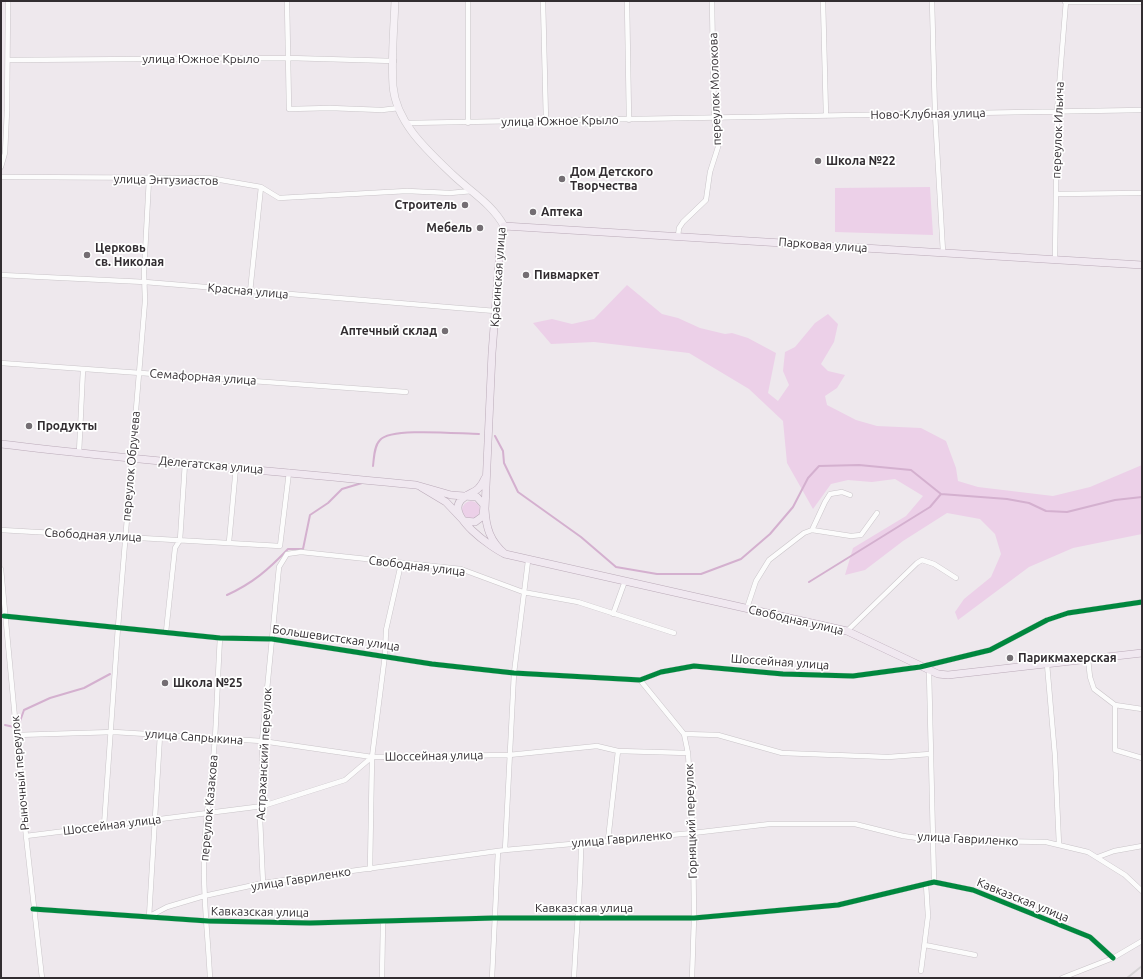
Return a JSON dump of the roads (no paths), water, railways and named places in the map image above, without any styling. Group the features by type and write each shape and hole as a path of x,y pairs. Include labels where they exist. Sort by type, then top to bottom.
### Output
{"main road":[{"name":"Красинская улица","path":"395,1 393,87 399,108 406,123 420,142 488,204 504,226 500,249 495,311 484,509 485,522 489,536 505,554"},
{"name":"Парковая улица","path":"504,226 1142,265"},
{"name":"Делегатская улица","path":"1,444 132,459 236,467 422,486 451,495 467,496"},
{"path":"467,496 474,496 480,499 484,509 483,516 475,522 468,523 460,518 458,506 461,500 467,496 480,488 487,475"},
{"name":"Делегатская улица","path":"422,486 446,502 460,518 490,545 505,554"},
{"name":"Свободная улица","path":"505,554 528,561 625,581 847,631 920,667"},
{"path":"920,667 929,671 948,675 1142,654"}],"street":[{"path":"1,167 5,153 8,1"},
{"path":"287,1 290,109 330,108 382,110 399,108"},
{"path":"468,1 468,123"},
{"path":"543,1 546,122"},
{"path":"627,1 629,120"},
{"name":"переулок Молокова","path":"678,236 679,228 683,222 696,211 708,196 710,172 718,147 714,118 712,1"},
{"path":"823,1 826,116"},
{"path":"932,1 935,114 943,252"},
{"path":"1066,1 1142,2"},
{"name":"переулок Ильича","path":"1055,259 1057,112 1066,1"},
{"name":"улица Южное Крыло","path":"8,60 289,58 394,61"},
{"name":"Ново-Клубная улица","path":"714,118 1142,110"},
{"name":"улица Южное Крыло","path":"406,123 546,122 714,118"},
{"name":"улица Энтузиастов","path":"1,177 149,179 209,178 261,187 279,198 407,191 450,194 472,191"},
{"name":"переулок Обручева","path":"104,826 125,537 145,301 144,272 149,179"},
{"path":"250,292 261,187"},
{"path":"1056,194 1142,193"},
{"name":"Красная улица","path":"1,275 145,282 250,292 495,311"},
{"name":"Семафорная улица","path":"1,363 406,392"},
{"path":"79,453 83,369"},
{"path":"166,632 175,548 180,540 185,463"},
{"path":"229,542 236,467"},
{"name":"Свободная улица","path":"1,530 280,546 289,472"},
{"path":"812,530 824,502 830,494 842,492 850,495"},
{"path":"747,608 756,581 769,560 804,533 812,530 852,536 861,535 877,513"},
{"name":"Свободная улица","path":"287,554 301,552 401,564 461,569 523,592 578,602 674,633"},
{"name":"Астраханский переулок","path":"263,883 260,818 263,806 262,741 279,567 287,554"},
{"path":"847,631 916,563 922,560 934,564 956,578"},
{"path":"505,850 514,673 528,561"},
{"path":"370,869 372,757 385,655 386,630 401,564"},
{"name":"Рыночный переулок","path":"1,569 4,616 33,909 42,978"},
{"path":"613,614 625,581"},
{"path":"920,667 990,650 1047,620 1068,613 1142,602"},
{"name":"Большевистская улица","path":"4,616 220,638 272,639 385,655 432,664 514,673 640,680"},
{"name":"переулок Казакова","path":"210,978 208,921 204,896 206,814 214,739 220,638"},
{"path":"1088,659 1090,677 1094,689 1115,705 1142,709"},
{"path":"1047,664 1055,756 1059,846"},
{"name":"Шоссейная улица","path":"640,680 662,672 694,666 783,674 853,676 920,667"},
{"path":"929,671 934,882"},
{"name":"Горняцкий переулок","path":"640,680 684,734 688,753 693,833 694,918 692,978"},
{"path":"1115,705 1114,750 1142,758"},
{"name":"улица Сапрыкина","path":"16,735 110,732 262,741 372,757"},
{"path":"684,734 718,735 782,752 888,758 930,754"},
{"path":"149,917 160,735"},
{"name":"Шоссейная улица","path":"26,836 263,806 345,780 372,757 509,755 597,746 618,752 688,753"},
{"path":"608,840 618,752"},
{"name":"улица Гавриленко","path":"149,917 168,907 204,896 263,883 505,850 693,833 770,824 855,824 904,836 932,840 1046,842 1088,852 1098,857 1125,875 1142,891"},
{"path":"574,978 576,919 581,880 581,842"},
{"path":"1098,857 1114,851 1142,846"},
{"path":"492,978 498,851"},
{"name":"Кавказская улица","path":"33,909 208,921 310,923 494,918 694,918 838,905 934,882 973,890 1090,937 1112,958"},
{"path":"921,971 928,916 926,884"},
{"path":"382,978 383,921"},
{"path":"1062,978 1112,958 1142,941"},
{"path":"925,945 975,955"}],"waterway":[{"path":"373,466 377,445 380,440 387,436 411,432 479,434"},
{"path":"495,436 503,451 504,463 518,492 581,537 616,567 657,574 701,574 741,559 770,534 793,507 808,478 819,466 859,465 911,470 941,494"},
{"path":"227,595 245,586 260,575 288,549 303,549 310,515 328,503 342,489 362,483"},
{"path":"809,582 930,507 941,494 1007,499 1029,503 1046,511 1067,512 1115,500 1142,497"},
{"path":"19,724 24,710 50,698 84,688 110,674"},
{"path":"5,725 14,727"}],"railway":[{"path":"1127,978 1142,966"}],"place":[{"name":"Школа №22","path":"818,161"},
{"name":"Дом Детского Творчества","path":"562,179"},
{"name":"Строитель","path":"465,205"},
{"name":"Аптека","path":"533,212"},
{"name":"Мебель","path":"480,228"},
{"name":"Церковь св. Николая","path":"87,255"},
{"name":"Пивмаркет","path":"526,275"},
{"name":"Аптечный склад","path":"445,331"},
{"name":"Продукты","path":"29,426"},
{"name":"Парикмахерская","path":"1010,658"},
{"name":"Школа №25","path":"165,683"}]}
